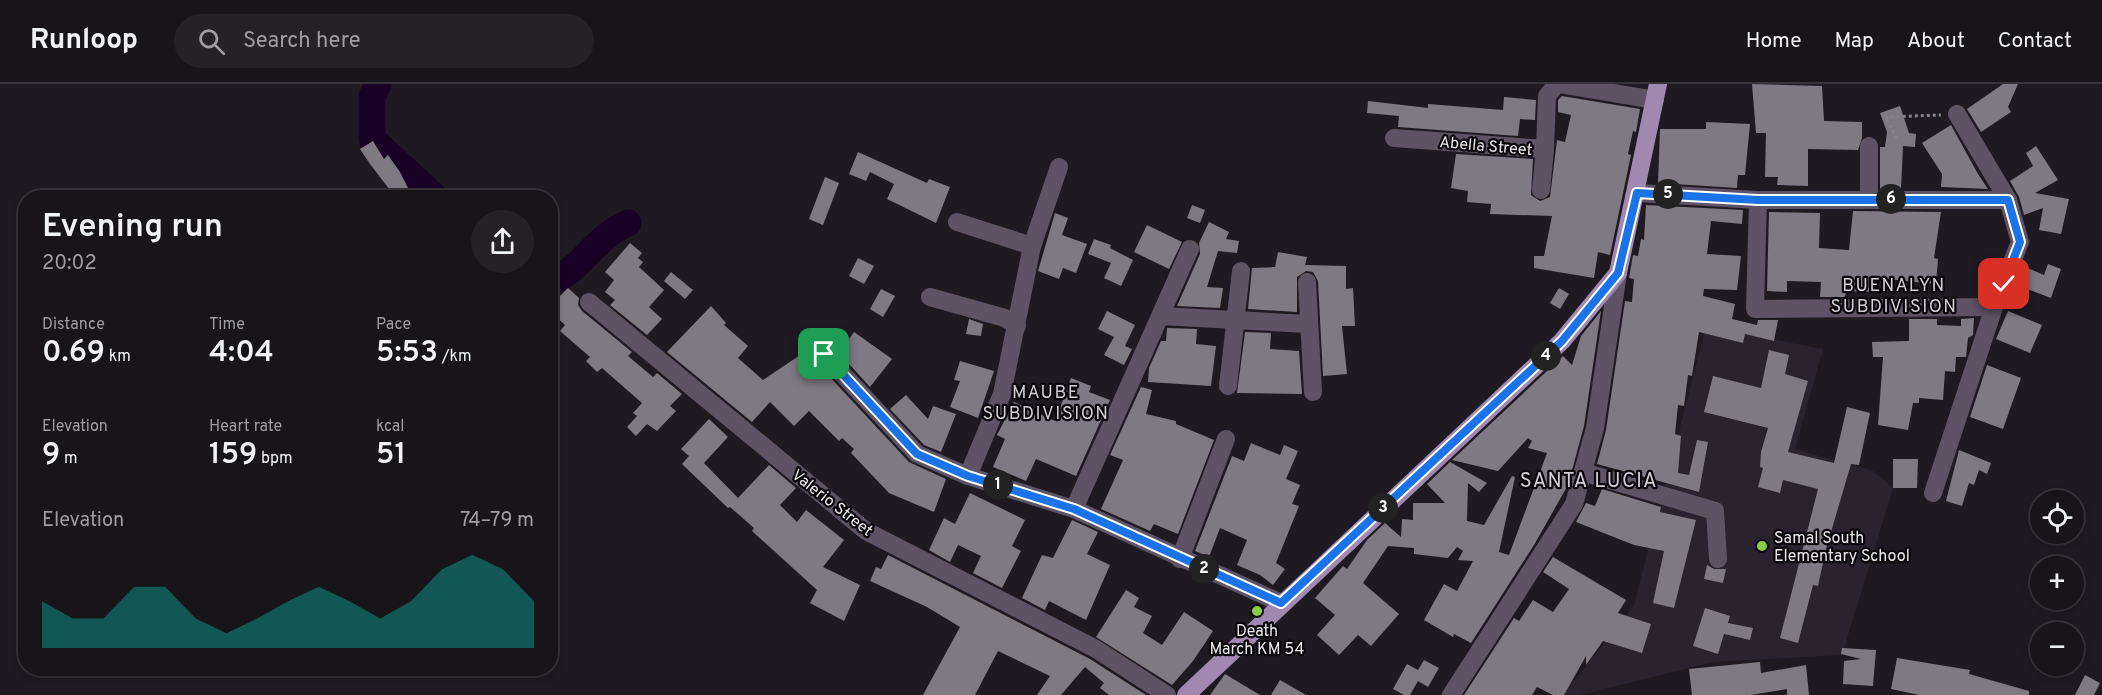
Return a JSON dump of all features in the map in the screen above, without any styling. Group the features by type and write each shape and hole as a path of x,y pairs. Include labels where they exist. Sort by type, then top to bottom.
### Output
{"main road":[{"path":"1186,695 1281,603 1562,341 1618,273 1657,92"}],"street":[{"name":"Abella Street","path":"1394,138 1545,149 1547,96 1559,84 1657,92"},
{"path":"1933,493 1994,307 2020,242 2008,200 1957,114"},
{"path":"1869,146 1869,199"},
{"path":"1541,190 1545,149"},
{"path":"968,476 1002,394 1032,246 1059,167"},
{"path":"1637,193 1758,200 2008,200"},
{"path":"1758,200 1755,309 1994,307"},
{"path":"957,222 1032,246"},
{"path":"1074,509 1190,249"},
{"path":"1228,387 1241,271"},
{"path":"1452,695 1574,504 1595,428 1618,273"},
{"path":"1307,282 1307,324 1313,392"},
{"path":"930,297 1005,318 1017,326"},
{"name":"Valerio Street","path":"589,303 866,531 1096,649 1167,695"},
{"path":"1161,316 1307,324"},
{"path":"824,354 917,454 968,476 1074,509 1281,603"},
{"path":"1180,559 1226,439"},
{"path":"1583,472 1715,511 1718,559"}],"path":[{"path":"1897,138 1885,117 1957,114"}],"shaded area":[{"name":"Samal South Elementary School","path":"1706,327 1823,349 1795,449 1873,471 1893,488 1842,655 1713,662 1580,695 1563,695 1634,605"}],"building":[{"path":"1752,84 1822,86 1824,121 1862,122 1862,138 1858,150 1808,149 1808,186 1777,185 1778,177 1765,177 1766,133 1756,133"},
{"path":"2003,84 2018,84 2008,107 2011,112 1981,132 1967,109"},
{"path":"1562,96 1640,109 1636,132 1633,131 1628,154 1631,155 1610,255 1598,252 1594,278 1534,268 1534,256 1544,256 1552,216 1490,214 1491,204 1467,202 1468,191 1451,188 1456,154 1533,159 1531,195 1540,201 1550,197 1557,140 1565,142 1571,115 1558,112 1558,100"},
{"path":"1504,97 1536,100 1535,120 1520,119 1518,136 1398,127 1399,116 1367,113 1368,101 1428,108 1428,104 1503,110"},
{"path":"1900,106 1909,133 1916,134 1915,147 1903,146 1901,189 1880,189 1880,147 1885,147 1887,132 1880,113"},
{"path":"1706,122 1750,124 1745,175 1738,175 1737,188 1658,183 1660,129 1706,129"},
{"path":"1951,125 1988,189 1941,187 1942,174 1922,143"},
{"path":"373,141 384,159 388,155 409,190 390,190 360,149"},
{"path":"2036,146 2058,180 2035,193 2069,199 2061,234 2039,230 2043,208 2024,215 2019,197 2010,181 2033,166 2026,153"},
{"path":"858,152 927,183 929,179 950,187 936,223 887,199 894,184 870,172 866,181 849,174"},
{"path":"825,177 839,183 823,225 809,219"},
{"path":"1192,205 1205,210 1200,223 1187,218"},
{"path":"1646,205 1743,210 1742,224 1711,221 1707,254 1741,256 1737,290 1704,289 1703,296 1735,304 1732,319 1757,325 1758,320 1778,320 1774,341 1745,334 1743,343 1699,332 1692,376 1688,375 1684,406 1678,405 1675,434 1681,436 1678,473 1689,475 1697,440 1708,442 1699,492 1597,464 1606,430 1625,301 1632,302 1634,279 1629,278 1633,255 1638,256 1641,239 1644,240"},
{"path":"1853,211 1941,212 1934,258 1938,259 1936,284 1876,278 1876,292 1846,291 1845,297 1820,297 1821,282 1787,281 1787,292 1767,291 1769,212 1820,213 1819,248 1849,250"},
{"path":"1055,213 1068,218 1062,235 1087,244 1076,273 1063,268 1059,279 1038,271"},
{"path":"1209,222 1229,232 1226,239 1239,241 1237,253 1218,251 1207,287 1223,288 1220,308 1177,306 1200,254 1199,243"},
{"path":"1147,225 1182,242 1169,269 1134,252"},
{"path":"1094,239 1111,245 1110,248 1133,260 1121,286 1104,278 1111,263 1088,254"},
{"path":"630,243 642,253 638,258 643,262 639,267 664,290 649,307 662,319 647,335 610,305 615,300 605,292 614,280 605,272"},
{"path":"1278,252 1307,257 1305,265 1346,266 1346,289 1353,288 1355,326 1342,326 1347,374 1323,376 1318,281 1313,272 1306,271 1297,277 1297,312 1248,309 1252,268 1275,267"},
{"path":"858,258 874,266 864,284 849,276"},
{"path":"2048,264 2061,269 2051,298 2017,285 2025,267 2044,275"},
{"path":"671,272 693,290 685,299 664,281"},
{"path":"568,288 579,298 578,305 582,311 632,352 628,356 653,377 657,373 682,394 670,406 676,411 657,431 647,424 636,436 627,427 637,416 633,413 642,403 602,368 597,372 586,361 590,357 560,331 565,325 558,318 558,298"},
{"path":"1559,288 1569,294 1560,309 1550,303"},
{"path":"881,289 895,296 883,317 870,309"},
{"path":"711,306 726,323 724,325 748,346 738,358 763,380 812,347 816,362 909,462 946,479 934,512 889,493 851,453 854,449 842,438 839,441 809,411 794,426 770,402 752,422 667,352"},
{"path":"1107,311 1135,325 1125,346 1132,349 1124,365 1104,355 1114,337 1098,329"},
{"path":"1601,311 1584,426 1568,485 1534,545 1471,643 1454,634 1453,637 1424,620 1444,584 1457,591 1473,561 1458,560 1463,551 1457,547 1448,558 1414,554 1414,548 1388,546 1363,583 1399,614 1371,646 1358,635 1339,655 1317,635 1335,615 1315,598 1343,566 1347,569 1367,540 1385,523 1401,537 1402,519 1413,520 1413,503 1445,503 1427,484 1450,462 1487,483 1479,492 1468,483 1467,521 1484,525 1512,476 1515,477 1499,552 1509,555 1547,453 1528,448 1532,441 1528,438 1498,471 1452,460 1563,356 1572,365 1581,336"},
{"path":"2008,311 2042,325 2030,353 1996,339"},
{"path":"1974,318 1973,335 1968,338 1966,357 1956,357 1955,372 1945,371 1943,400 1919,398 1919,403 1913,403 1908,430 1878,425 1883,357 1873,357 1872,342 1909,341 1909,319 1937,319 1937,325 1961,326 1961,319"},
{"path":"969,319 983,324 981,336 966,334"},
{"path":"1167,328 1197,329 1196,344 1216,346 1211,386 1148,382 1149,368 1161,341 1166,341"},
{"path":"854,332 892,359 870,387 839,353"},
{"path":"1245,332 1271,333 1270,349 1299,351 1302,394 1237,393"},
{"path":"1769,350 1789,355 1785,374 1808,381 1788,452 1834,463 1847,407 1870,413 1859,465 1851,464 1826,549 1818,586 1813,585 1798,643 1780,638 1818,489 1783,480 1780,493 1758,487 1763,468 1760,467 1761,452 1768,428 1704,412 1713,376 1761,388"},
{"path":"960,361 994,371 978,418 950,407 960,381 954,380"},
{"path":"1987,365 2021,378 2003,429 1970,417"},
{"path":"1071,378 1091,386 1089,392 1110,400 1076,476 1036,459 1026,481 993,467 1005,439 997,435 1014,402 1055,421"},
{"path":"1141,387 1152,390 1146,414 1176,421 1176,424 1214,440 1178,534 1154,524 1150,531 1101,509 1123,460 1110,455"},
{"path":"906,395 928,419 933,406 956,414 941,452 924,445 890,409"},
{"path":"709,419 728,437 704,463 738,498 769,465 796,488 780,505 797,522 806,510 844,540 823,567 860,585 844,621 810,603 817,590 752,531 754,528 730,507 728,508 682,464 689,456 681,449"},
{"path":"1251,443 1280,455 1284,445 1298,451 1286,479 1300,485 1292,504 1299,506 1276,563 1285,569 1273,585 1260,575 1237,565 1247,540 1220,528 1209,557 1195,551 1232,456 1244,461"},
{"path":"1959,450 1991,463 1987,474 1979,470 1974,485 1969,483 1962,506 1946,501"},
{"path":"1893,459 1918,459 1917,488 1893,488"},
{"path":"1602,489 1661,507 1660,512 1696,520 1674,608 1653,603 1664,551 1634,545 1576,522 1586,503 1595,506"},
{"path":"970,493 1025,520 1012,546 1021,551 1002,588 973,573 981,556 958,545 950,562 929,550 944,518 955,524"},
{"path":"1072,520 1098,532 1087,554 1110,565 1086,620 1049,601 1045,610 1022,598 1042,555 1053,558"},
{"path":"888,555 1090,659 1146,695 1109,695 1100,688 1104,683 1085,667 1061,695 1037,695 1050,676 998,651 975,695 923,695 960,627 927,607 870,581 876,567 881,569"},
{"path":"1553,557 1626,600 1618,613 1651,624 1642,653 1603,641 1586,665 1586,656 1564,695 1553,695 1537,687 1532,695 1464,695 1514,618 1519,621 1533,600 1553,612 1569,589 1543,572"},
{"path":"1707,565 1714,569 1726,569 1723,583 1704,579"},
{"path":"1126,590 1139,598 1134,607 1152,616 1143,633 1162,645 1184,612 1213,631 1193,661 1172,685 1096,637"},
{"path":"1705,608 1730,616 1728,623 1753,628 1750,640 1724,634 1718,654 1693,646"},
{"path":"1842,648 1876,650 1873,686 1843,684 1844,661 1861,659 1841,654"},
{"path":"1897,658 1970,670 1969,674 2029,691 2029,695 1919,695 1891,689"},
{"path":"1424,660 1439,668 1428,687 1418,681 1410,695 1404,695 1393,689 1407,664 1418,670"},
{"path":"1760,662 1761,673 1806,665 1809,695 1787,695 1787,689 1750,695 1692,695 1689,669"},
{"path":"1225,674 1260,695 1210,695"},
{"path":"2085,675 2100,683 2094,695 2075,695"},
{"path":"1280,680 1306,695 1271,695"}],"waterway":[{"path":"378,84 372,97 372,139 427,190"},
{"path":"558,279 571,270 607,236 628,223"}],"place":[{"name":"Samal South Elementary School","path":"1762,546"},
{"name":"Death March KM 54","path":"1257,611"}],"district":[{"name":"BUENALYN SUBDIVISION","path":"1894,295"},
{"name":"MAUBE SUBDIVISION","path":"1046,402"},
{"name":"SANTA LUCIA","path":"1589,480"}],"route":[{"path":"824,354 917,454 968,476 1074,509 1281,603 1562,341 1618,273 1637,193 1758,200 2008,200 2020,242 2004,284"}]}
